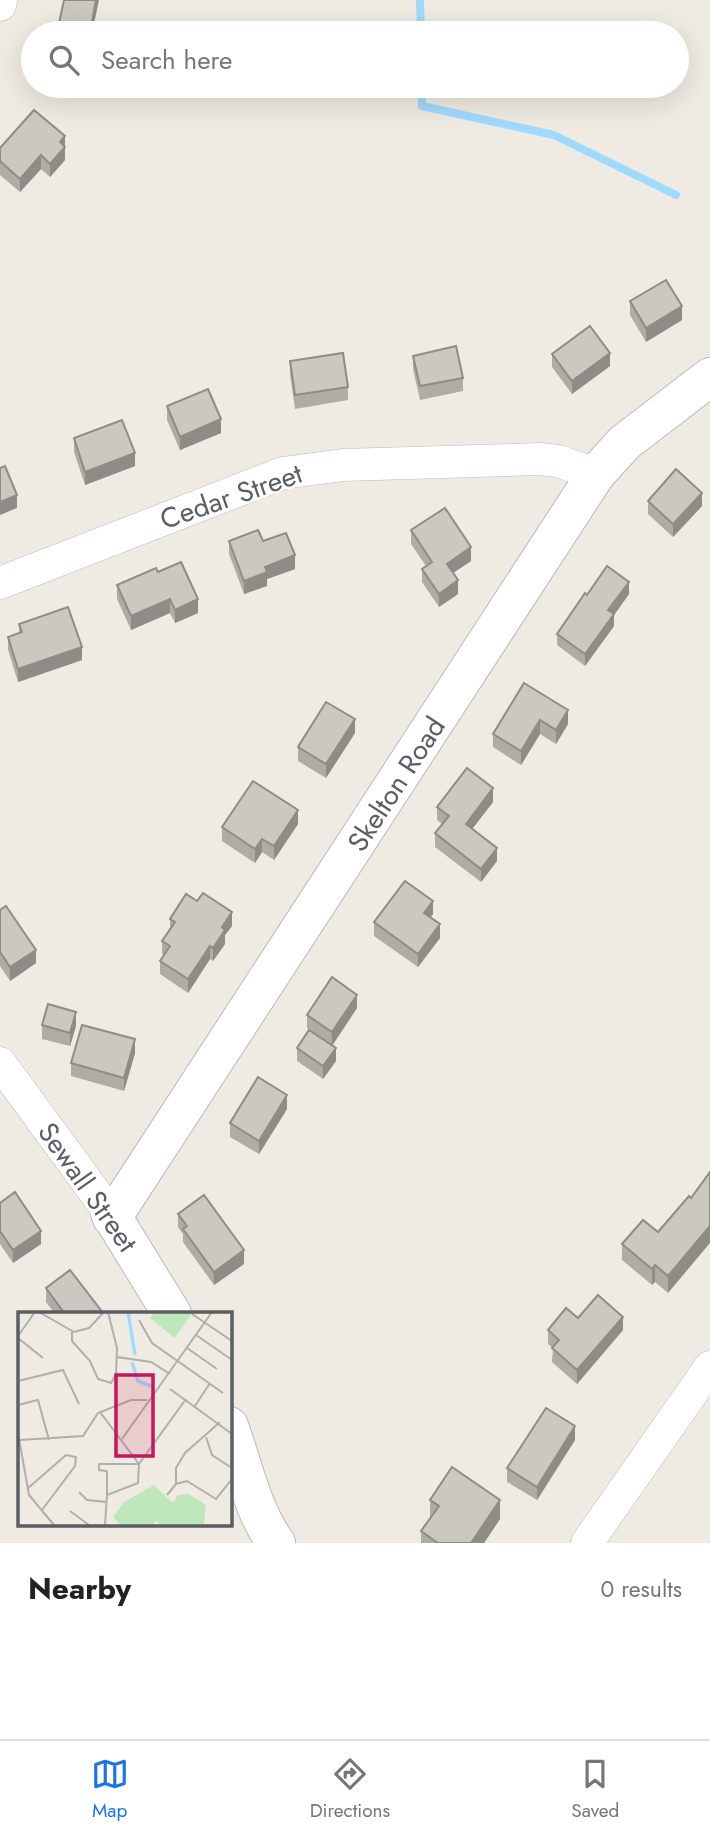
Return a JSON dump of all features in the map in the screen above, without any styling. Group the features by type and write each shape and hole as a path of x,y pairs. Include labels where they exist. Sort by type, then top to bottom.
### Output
{"street":[{"name":"Skelton Road","path":"111,1216 596,474 624,443 710,377"},
{"name":"Cedar Street","path":"0,583 262,481 313,467 540,459 558,461 596,474"},
{"name":"Sewall Street","path":"0,1063 111,1216 171,1312"},
{"path":"587,1543 710,1367"},
{"path":"231,1432 268,1531 276,1543"}],"building":[{"path":"64,0 96,0 92,21 60,21"},
{"path":"34,110 65,136 60,142 65,147 50,164 41,155 20,179 0,161 0,148"},
{"path":"666,280 682,306 646,328 630,301"},
{"path":"590,326 610,353 572,381 552,354"},
{"path":"456,346 463,378 420,386 413,356"},
{"path":"343,353 348,387 295,395 290,361"},
{"path":"208,389 221,419 180,437 167,406"},
{"path":"122,420 135,453 85,472 74,438"},
{"path":"5,466 17,495 0,502 0,468"},
{"path":"676,469 702,493 673,524 648,501"},
{"path":"445,508 471,547 447,564 458,580 439,594 422,569 432,562 411,530"},
{"path":"258,530 263,541 286,533 295,555 265,567 267,572 244,581 229,541"},
{"path":"181,562 198,599 175,610 170,599 131,616 117,585 156,568 158,572"},
{"path":"607,566 629,582 608,610 614,614 585,654 557,634"},
{"path":"68,607 82,647 18,669 8,637 22,632 19,624"},
{"path":"524,683 568,710 556,730 540,720 521,751 493,734"},
{"path":"326,702 355,719 326,764 298,747"},
{"path":"467,768 493,788 466,824 497,848 481,869 435,833 449,816 437,807"},
{"path":"253,781 298,810 274,846 262,839 255,849 222,827"},
{"path":"405,881 433,901 424,913 440,924 418,954 374,922"},
{"path":"203,893 232,912 222,927 225,930 213,948 210,946 188,979 160,961 170,946 162,941 175,922 170,919 186,894 197,901"},
{"path":"6,906 36,950 10,967 0,952 0,910"},
{"path":"332,977 357,995 332,1032 307,1015"},
{"path":"48,1004 76,1012 70,1033 42,1025"},
{"path":"82,1025 135,1039 124,1078 71,1063"},
{"path":"309,1030 336,1048 323,1066 297,1048"},
{"path":"258,1077 287,1095 259,1141 230,1123"},
{"path":"710,1172 710,1226 668,1276 655,1265 652,1269 622,1244 643,1220 658,1232 689,1196 691,1198"},
{"path":"15,1192 41,1231 13,1250 0,1231 0,1203"},
{"path":"204,1195 244,1250 214,1272 183,1229 187,1226 178,1214"},
{"path":"70,1270 102,1312 64,1312 46,1288"},
{"path":"598,1295 623,1317 577,1370 552,1348 559,1340 548,1330 566,1308 578,1318"},
{"path":"546,1408 575,1426 537,1487 507,1468"},
{"path":"452,1467 500,1500 471,1543 438,1543 421,1531 439,1506 430,1500"}],"waterway":[{"path":"420,0 421,21"},
{"path":"422,98 422,106 554,135 676,195"}]}
